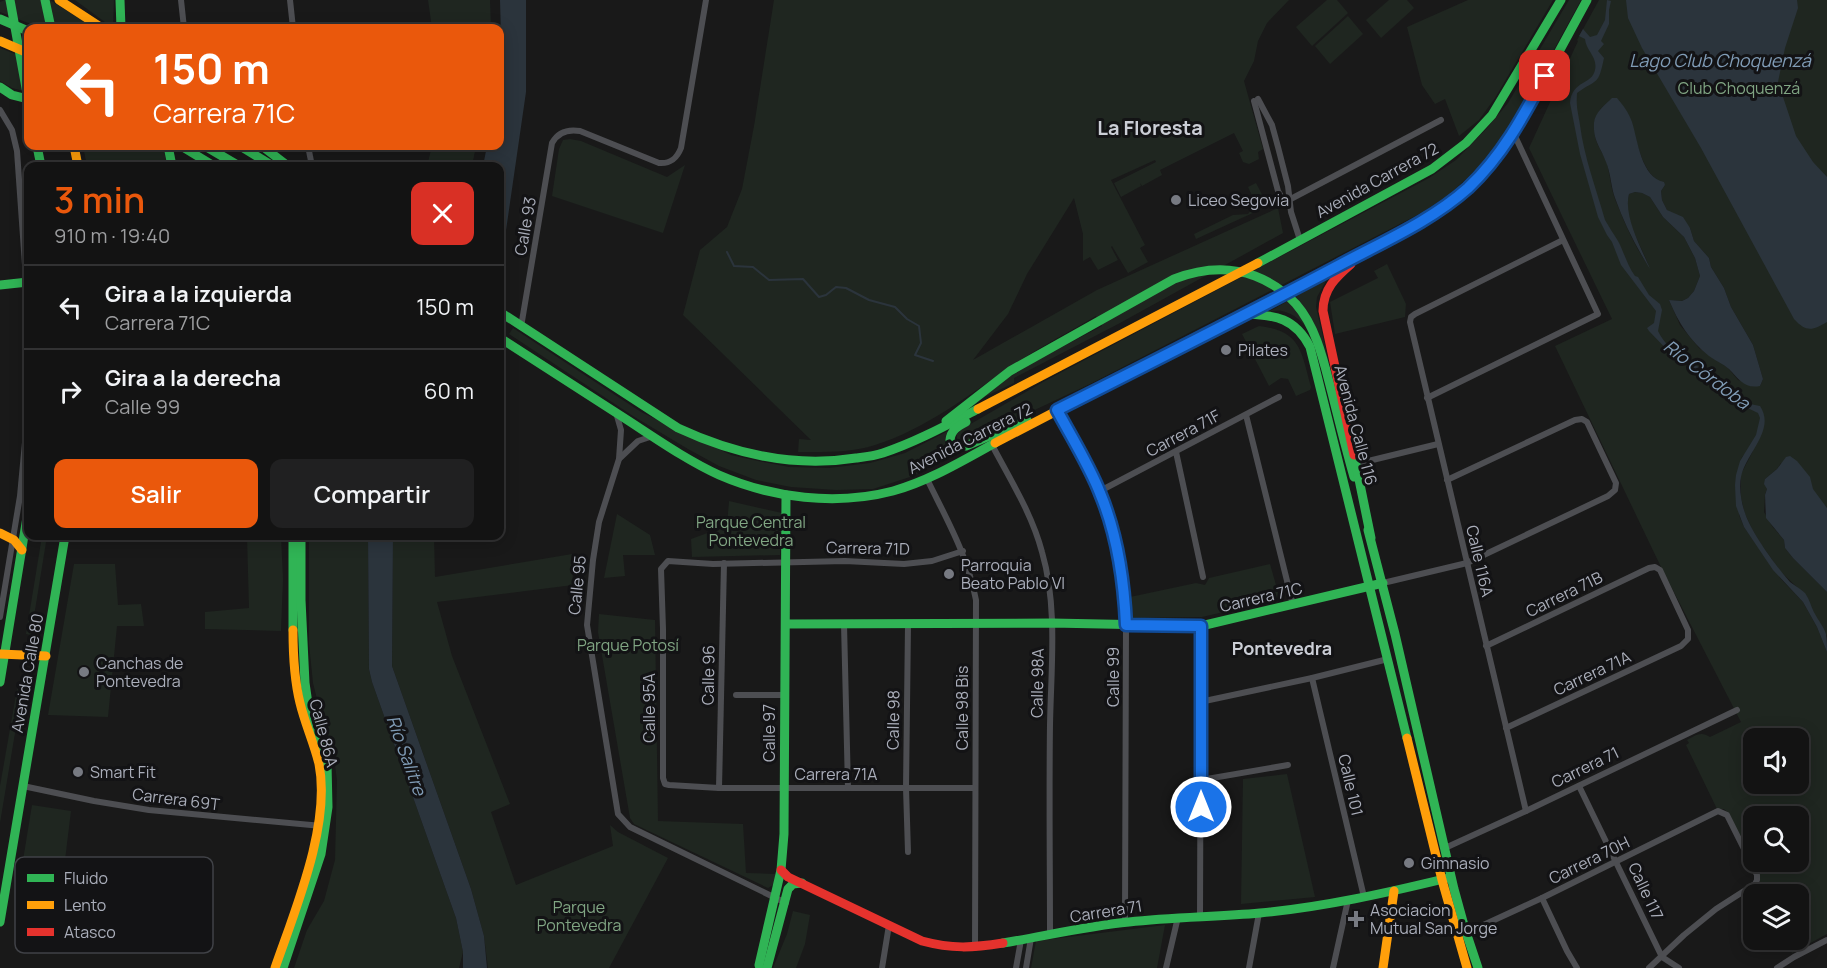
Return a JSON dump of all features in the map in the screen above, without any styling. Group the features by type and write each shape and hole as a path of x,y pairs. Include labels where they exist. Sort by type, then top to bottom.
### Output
{"main road":[{"path":"10,0 24,77"},
{"path":"45,0 50,24"},
{"path":"59,0 96,24"},
{"path":"120,0 121,24"},
{"name":"Avenida Carrera 72","path":"504,315 678,428 708,442 727,449 778,459 836,461 881,454 932,433 1432,170 1466,143 1498,107 1561,0"},
{"name":"Avenida Carrera 72","path":"504,341 689,459 743,484 786,495 830,498 867,496 897,490 992,445 1245,314 1414,225 1451,202 1480,176 1514,134 1587,0"},
{"path":"0,19 24,29"},
{"path":"0,41 24,51"},
{"path":"0,87 12,95 24,98"},
{"path":"188,150 207,162"},
{"path":"212,150 231,162"},
{"path":"247,150 266,162"},
{"path":"267,150 283,162"},
{"path":"1371,538 1323,319 1322,304 1330,283 1372,247"},
{"name":"Avenida Calle 116","path":"932,433 1010,371 1184,274 1216,269 1239,271 1262,279 1280,290 1299,307 1315,332 1321,351 1383,583 1445,848 1447,878 1478,968"},
{"path":"0,285 24,282"},
{"name":"Avenida Calle 116","path":"1245,314 1266,315 1288,321 1298,327 1308,342 1388,659 1447,878 1467,968"},
{"path":"1010,392 977,417 954,429 950,436 952,444 960,448 1010,426 1057,410"},
{"name":"Calle 97","path":"760,968 776,898 784,834 786,495"},
{"path":"0,534 14,540 22,550"},
{"name":"Avenida Calle 80","path":"0,682 2,654 24,537"},
{"name":"Avenida Calle 80","path":"0,922 64,540"},
{"name":"Calle 86A","path":"283,968 321,854 323,826 319,765 300,705 294,676 293,540"},
{"name":"Calle 86A","path":"275,968 328,807 327,764 308,704 305,683 301,540"},
{"name":"Carrera 71C","path":"786,624 1052,623 1201,626 1383,583"},
{"path":"2,654 46,656"},
{"name":"Carrera 71","path":"781,870 788,877 922,941 940,946 975,948 1125,922 1302,908 1394,891 1447,878"},
{"path":"767,968 790,885 802,883"},
{"path":"1383,968 1394,891"},
{"path":"1461,968 1466,933"}],"street":[{"path":"181,0 183,24"},
{"path":"290,0 293,24"},
{"name":"Calle 93","path":"521,327 552,143 561,133 573,130 659,163 669,162 679,155 706,0"},
{"path":"1287,201 1288,186 1272,125 1256,100 1278,191 1287,201 1300,240"},
{"path":"0,110 12,130 17,151 24,251"},
{"path":"1287,201 1441,120"},
{"path":"1427,398 1598,314 1514,134"},
{"path":"1504,147 1519,148"},
{"name":"Calle 116A","path":"1526,811 1410,328 1411,317 1415,314 1563,240"},
{"name":"Carrera 71F","path":"1100,491 1279,397"},
{"name":"Calle 99","path":"1057,410 1100,491 1117,545 1125,599 1125,922"},
{"name":"Calle 95","path":"615,412 621,430 619,459 599,522 587,625 618,814 630,827 776,898"},
{"path":"1246,415 1293,605"},
{"name":"Carrera 71C","path":"1383,583 1467,563 1608,496 1615,490 1616,483 1587,422 1582,419 1575,420 1447,480"},
{"path":"619,459 638,441 653,436"},
{"path":"1356,464 1438,444"},
{"name":"Calle 98A","path":"992,445 1033,525 1048,578 1052,623 1049,789 1050,935"},
{"path":"1176,452 1203,577"},
{"path":"0,617 14,540 24,460"},
{"name":"Calle 98 Bis","path":"926,478 963,552 976,600 975,948"},
{"name":"Carrera 71D","path":"664,564 670,561 724,563 844,561 904,564 932,561 963,552"},
{"name":"Calle 96","path":"719,788 724,563"},
{"name":"Calle 95A","path":"663,781 661,569 664,564"},
{"name":"Carrera 71B","path":"1486,646 1654,567 1660,570 1688,630 1688,639"},
{"path":"844,624 848,788"},
{"name":"Calle 98","path":"908,625 906,788 908,852"},
{"path":"1200,916 1201,626"},
{"name":"Carrera 71A","path":"1506,728 1681,646 1688,639"},
{"path":"1200,702 1388,659"},
{"name":"Calle 101","path":"1312,678 1364,897"},
{"path":"736,695 785,695"},
{"name":"Carrera 71","path":"1445,848 1737,710"},
{"path":"1201,780 1288,765"},
{"name":"Carrera 71A","path":"663,781 669,785 719,788 975,788"},
{"name":"Carrera 69T","path":"23,786 149,810 323,826"},
{"name":"Calle 117","path":"1579,786 1662,957"},
{"name":"Carrera 70H","path":"1466,933 1718,811 1723,812 1727,815 1757,875 1757,880 1755,884 1737,894 1692,928 1662,957"},
{"path":"776,898 786,903"},
{"path":"1542,898 1577,968"},
{"path":"1333,968 1348,900"},
{"path":"1249,968 1259,913"},
{"path":"1166,968 1178,917"},
{"path":"882,968 889,925"},
{"path":"1026,968 1031,938"},
{"path":"1016,968 1021,940"},
{"path":"1777,968 1827,940"},
{"path":"1649,968 1662,957 1678,968"}],"green space":[{"path":"50,0 88,24 31,24 0,12 0,2"},
{"path":"75,0 114,0 113,24 108,24"},
{"path":"428,0 490,0 491,24 431,24"},
{"path":"774,0 1289,0 1267,23 1258,41 1254,61 1244,81 1263,149 1258,152 1259,159 1249,164 1243,162 1239,153 1243,151 1234,133 1160,170 1162,175 1142,186 1140,183 1141,186 1121,197 1114,183 1156,162 1155,160 1111,180 1145,245 1140,248 1148,262 1128,273 1112,246 1118,260 1098,270 1090,257 1083,261 1083,234 1074,198 1027,274 1008,314 973,360 1097,290 1278,208 1283,233 1120,323 1014,378 1014,383 980,399 1039,359 1102,326 1096,316 1023,358 947,410 912,430 875,445 856,449 837,452 798,452 799,439 811,440 683,315 700,250 727,227 742,189"},
{"path":"1327,0 1337,0 1348,13 1312,46 1296,27"},
{"path":"1389,0 1407,0 1414,8 1381,38 1366,20"},
{"path":"1468,0 1553,0 1495,98 1479,120 1459,136 1445,99 1435,104 1422,85 1407,27"},
{"path":"1569,0 1581,0 1509,132 1483,163 1450,194 1423,212 1090,384 971,440 961,443 957,440 957,434 962,429 1043,382 1429,178 1456,160 1508,103"},
{"name":"Club Choquenzá","path":"1599,0 1827,0 1827,508 1781,463 1765,479 1767,489 1764,512 1784,540 1785,548 1827,592 1827,636 1799,589 1780,571 1752,529 1741,498 1741,474 1753,451 1743,456 1740,461 1739,515 1744,527 1781,579 1803,602 1817,627 1827,652 1827,934 1809,944 1809,884 1760,884 1758,872 1809,872 1809,806 1743,806 1743,842 1730,815 1724,809 1717,809 1686,745 1689,743 1687,740 1701,734 1710,737 1741,722 1661,567 1555,346 1612,319 1529,148","holes":["1616,98 1623,107 1645,164 1652,175 1665,185 1661,191 1667,210 1690,228 1694,241 1709,258 1711,267 1724,288 1731,307 1753,345 1763,379 1760,386 1738,380 1728,368 1699,348 1680,325 1669,300 1682,301 1694,291 1700,276 1695,258 1684,237 1663,217 1650,197 1635,192 1629,194 1628,212 1648,265 1634,242 1615,199 1607,163 1597,144 1595,134 1596,120 1606,104"]},
{"path":"1348,16 1363,34 1330,64 1315,46"},
{"path":"0,48 24,57 24,91 12,88 0,81"},
{"path":"563,140 581,141 667,177 685,165 663,233 552,196 559,149"},
{"path":"84,150 164,150 166,162 86,162"},
{"path":"431,150 475,150 473,162 428,162"},
{"path":"1256,183 1268,206 1196,239 1194,234 1233,215 1248,214 1256,204 1248,187"},
{"path":"1387,264 1406,304 1405,317 1335,334 1330,302 1378,278 1374,271"},
{"path":"1327,279 1317,297 1316,307 1329,363 1310,332 1298,319 1282,311 1268,312"},
{"path":"1259,326 1283,333 1297,345 1305,363 1310,390 1296,396 1288,379 1281,378 1269,386 1242,334"},
{"path":"513,328 641,412 731,455 789,467 829,468 870,463 905,453 948,431 947,445 959,453 910,477 873,489 836,490 791,487 756,480 719,466 633,416 509,334"},
{"name":"Parque Central Pontevedra","path":"729,501 782,513 780,555 692,557 691,539 727,526"},
{"path":"617,514 650,535 655,555 623,555 625,576 604,578"},
{"path":"41,540 46,540 31,635 26,634"},
{"path":"247,540 281,540 283,579 281,631 205,629 205,612 249,608"},
{"path":"309,540 368,540 369,669 456,918 463,952 459,968 294,968 307,930 324,901 335,860 337,780 333,750 313,683 309,644"},
{"name":"Parque Pontevedra","path":"393,540 434,540 435,577 572,554 573,585 437,602 452,656 510,804 491,812 516,885 613,846 610,825 618,832 668,858 609,968 488,968 484,936 471,889 392,666"},
{"path":"74,564 115,564 118,605 141,604 144,626 117,626 108,717 48,715"},
{"path":"1270,564 1280,599 1202,617 1130,618 1130,597 1196,583 1205,585 1209,578"},
{"name":"Parque Potosí","path":"599,614 655,620 658,821 743,824 746,873 775,874 775,884 768,888 634,824 630,818 598,632"},
{"path":"17,689 22,691 0,823 0,786"},
{"path":"1287,774 1315,897 1241,904 1243,779"},
{"path":"32,805 71,811 65,857 24,857"},
{"path":"793,911 810,915 805,944 796,968 773,968 787,934"},
{"path":"1165,925 1157,968 1031,968 1036,941"}],"water":[{"path":"500,0 526,0 526,92 504,244 504,162 484,162 486,150 504,150 504,24 500,24"},
{"name":"Río Córdoba","path":"1607,0 1611,1 1609,24 1601,41 1604,44 1598,51 1604,58 1600,73 1596,80 1577,93 1577,109 1584,149 1605,220 1618,241 1632,272 1638,277 1649,295 1660,304 1662,310 1658,331 1663,339 1676,353 1717,378 1741,399 1760,406 1764,415 1764,424 1741,477 1741,500 1748,521 1771,558 1790,582 1807,596 1825,631 1827,652 1817,627 1803,602 1773,570 1744,527 1736,506 1736,475 1740,461 1756,435 1760,418 1758,413 1737,403 1719,385 1675,358 1649,331 1647,328 1654,323 1656,311 1621,265 1612,242 1598,217 1580,154 1570,103 1574,90 1590,78 1595,70 1595,61 1585,39 1579,36 1583,29 1590,37 1597,35 1605,20"},
{"name":"Lago Club Choquenzá","path":"1626,0 1797,0 1798,8 1785,48 1778,82 1796,136 1813,162 1827,177 1827,322 1809,329 1794,319 1701,148 1642,48 1628,18"},
{"path":"1612,98 1617,98 1629,115 1645,166 1656,179 1664,182 1665,185 1661,191 1667,210 1683,217 1694,241 1709,258 1711,267 1724,288 1731,307 1753,345 1763,379 1760,386 1754,387 1742,382 1729,369 1709,356 1690,337 1676,316 1669,300 1682,301 1694,291 1700,276 1695,258 1684,237 1663,217 1650,197 1635,192 1629,194 1629,212 1634,232 1650,269 1635,243 1622,217 1608,167 1595,135 1596,115"},
{"path":"1790,456 1810,477 1813,489 1827,508 1827,592 1793,558 1785,548 1784,540 1766,518 1765,479 1786,457"},
{"name":"Río Salitre","path":"368,540 393,540 392,666 471,889 484,936 487,968 463,968 463,952 456,918 369,669"}],"waterway":[{"path":"727,252 734,266 753,267 769,280 803,279 819,297 826,295 836,287 846,288 869,300 895,307 907,319 919,326 921,343 915,355 933,361"}],"traffic: fast":[{"path":"10,0 24,77"},
{"path":"45,0 50,24"},
{"path":"120,0 121,24"},
{"path":"1258,263 1432,169 1466,143 1492,115 1561,0"},
{"path":"1524,116 1587,0"},
{"path":"0,19 24,29"},
{"path":"0,87 12,95 24,98"},
{"path":"38,150 40,162"},
{"path":"169,150 171,162"},
{"path":"188,150 207,162"},
{"path":"212,150 232,162"},
{"path":"247,150 266,162"},
{"path":"267,150 283,162"},
{"path":"946,421 1010,371 1174,279 1204,271 1235,271 1255,276 1277,287 1303,313 1315,335 1323,358 1354,477"},
{"path":"0,285 24,282"},
{"path":"1245,314 1284,320 1298,330 1310,347 1407,738"},
{"path":"504,315 678,428 743,452 787,460 810,461 833,461 876,455 895,449 978,409"},
{"path":"504,341 693,462 739,483 782,494 827,499 871,496 893,491 932,476 995,443"},
{"path":"966,422 953,431 950,440 955,446 966,446 1027,420"},
{"path":"1354,455 1371,538"},
{"path":"760,968 781,870 784,834 786,495"},
{"path":"1368,530 1395,634 1454,889 1478,968"},
{"path":"0,682 24,535"},
{"path":"0,922 64,540"},
{"path":"293,540 293,630"},
{"path":"283,968 321,854 328,807 327,764 308,704 305,683 301,540"},
{"path":"786,624 1052,623 1201,626 1383,583"},
{"path":"1003,943 1113,924 1260,913 1308,907 1448,878"},
{"path":"767,968 788,889 793,884 802,883"}],"traffic: slow":[{"path":"59,0 96,24"},
{"path":"0,41 24,51"},
{"path":"75,150 77,162"},
{"path":"978,409 1258,263"},
{"path":"995,443 1339,264"},
{"path":"0,533 14,540 22,550"},
{"path":"275,968 309,867 320,813 319,764 298,694 294,667 293,630"},
{"path":"0,654 46,656"},
{"path":"1407,738 1442,880 1467,968"},
{"path":"1383,968 1394,891"}],"traffic: jam":[{"path":"1339,264 1412,227 1452,201 1492,162 1524,116"},
{"path":"1351,264 1328,290 1323,311 1354,455"},
{"path":"781,870 788,877 922,941 962,947 1003,943"}],"place":[{"name":"Liceo Segovia","path":"1176,200"},
{"name":"Pilates","path":"1226,350"},
{"name":"Parroquia Beato Pablo VI","path":"949,574"},
{"name":"Canchas de Pontevedra","path":"84,672"},
{"name":"Smart Fit","path":"78,772"},
{"name":"Gimnasio","path":"1409,863"},
{"name":"Asociacion Mutual San Jorge","path":"1356,919"}],"district":[{"name":"La Floresta","path":"1150,127"},
{"name":"Pontevedra","path":"1282,648"}],"route":[{"path":"1201,807 1201,626 1126,625 1122,566 1111,523 1100,491 1057,410 1414,225 1451,202 1493,162 1514,134 1545,76"}]}
